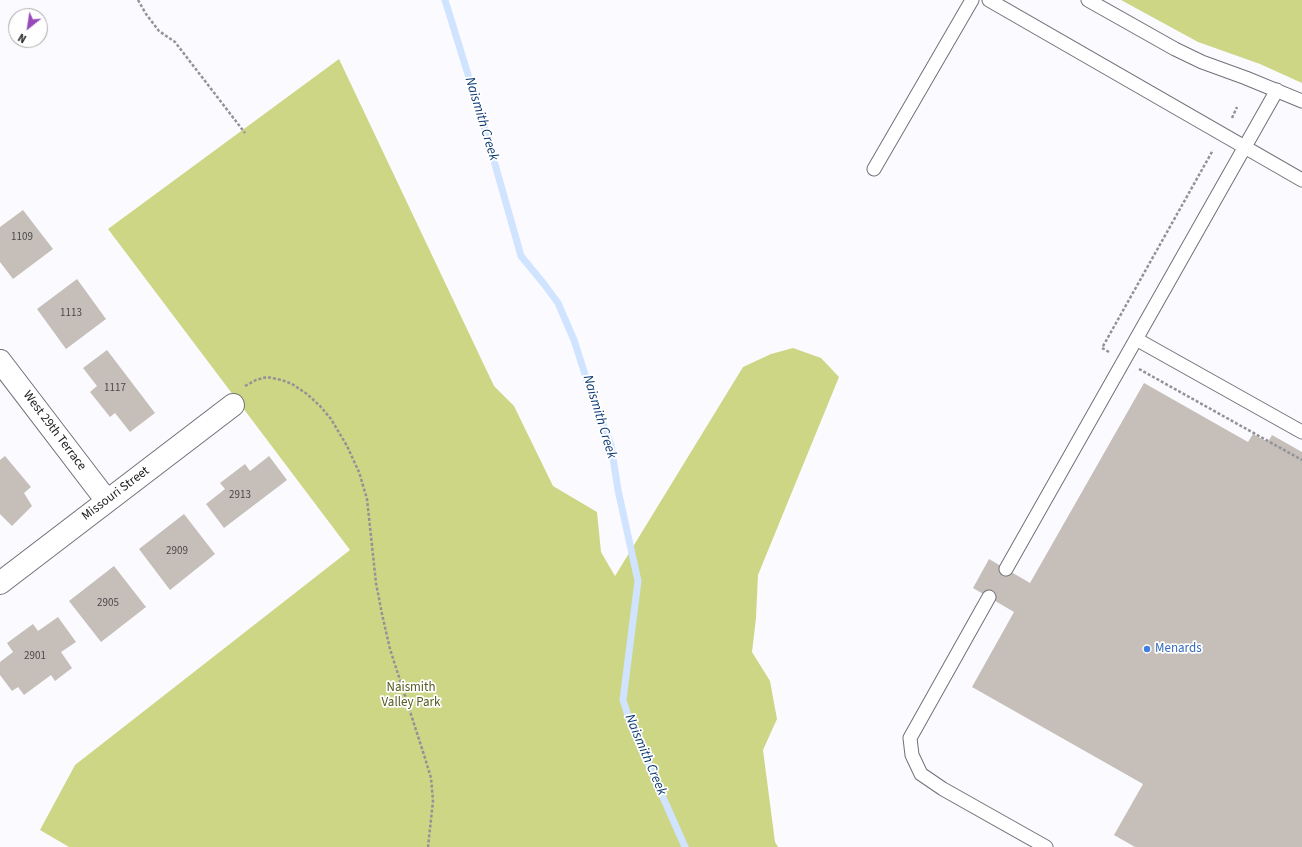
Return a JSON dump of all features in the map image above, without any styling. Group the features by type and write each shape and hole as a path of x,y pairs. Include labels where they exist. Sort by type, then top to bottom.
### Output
{"street":[{"name":"West 29th Terrace","path":"0,361 107,501"},
{"name":"Missouri Street","path":"0,583 232,405"}],"lane":[{"path":"874,169 972,0"},
{"path":"989,0 1302,180"},
{"path":"1088,0 1175,49 1202,62 1276,90 1302,102"},
{"path":"1006,568 1276,90"},
{"path":"1136,339 1302,432"},
{"path":"989,597 910,738 912,755 921,774 943,789 1046,847"}],"path":[{"path":"138,0 146,14 159,31 175,42 245,133"},
{"path":"1237,108 1102,348 1302,460"},
{"path":"232,405 235,394 256,380 268,378 282,380 292,384 307,394 331,419 347,446 359,472 367,499 376,583 383,621 390,649 431,778 433,801 428,847"}],"green space":[{"path":"1121,0 1302,0 1302,83 1260,64 1198,42"},
{"name":"Naismith Valley Park","path":"339,59 494,386 514,406 553,486 597,512 601,552 615,576 743,367 771,354 793,348 821,358 839,377 758,575 756,618 752,652 770,681 777,719 763,750 775,842 778,847 69,847 40,830 75,765 350,550 108,229"}],"building":[{"path":"23,210 53,249 13,279 0,262 0,227"},
{"path":"77,279 106,319 66,349 37,309"},
{"path":"107,350 155,413 130,432 115,413 110,417 90,392 97,386 83,368"},
{"name":"Menards","path":"1144,383 1248,442 1253,434 1268,442 1272,435 1302,452 1302,847 1135,847 1114,835 1143,784 972,687 1014,612 973,588 989,559 1030,583"},
{"path":"5,456 31,487 24,493 32,506 12,526 0,514 0,460"},
{"path":"269,456 287,480 224,528 206,504 225,489 220,483 245,464 250,471"},
{"path":"184,514 215,554 170,590 139,549"},
{"path":"114,566 146,607 101,642 69,601"},
{"path":"58,617 76,642 61,652 72,668 55,681 51,675 24,695 18,687 12,691 0,675 0,662 13,652 7,643 33,624 38,631"}],"waterway":[{"name":"Naismith Creek","path":"445,0 487,136 521,256 558,303 574,340 590,390 611,445 618,490 638,581 623,700 631,725 685,847"}],"place":[{"name":"Menards","path":"1147,649"}]}
